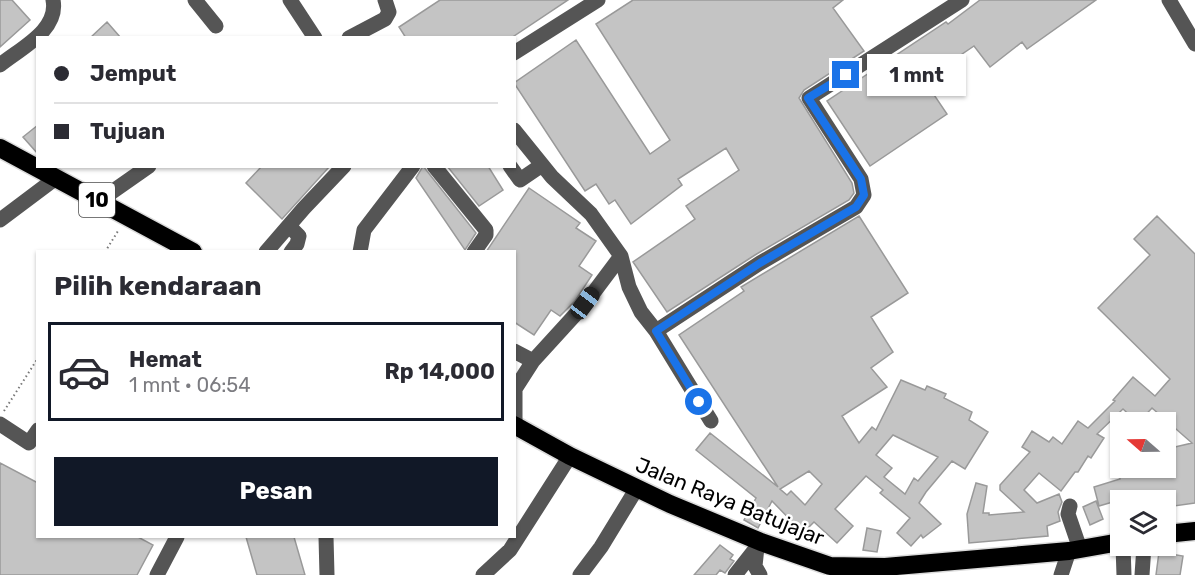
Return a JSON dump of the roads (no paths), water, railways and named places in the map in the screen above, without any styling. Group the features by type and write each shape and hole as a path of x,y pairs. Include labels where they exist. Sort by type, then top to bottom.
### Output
{"highway":[{"name":"10","path":"0,148 36,164"},
{"name":"10","path":"42,168 56,178 189,250"},
{"name":"Jalan Raya Batujajar","path":"516,426 570,456 759,544 834,571 884,571 1074,550 1110,544"},
{"path":"1176,533 1195,531"}],"street":[{"path":"36,36 50,25 55,12 53,0"},
{"path":"195,0 216,26"},
{"path":"290,0 314,36"},
{"path":"516,52 598,0"},
{"path":"656,331 760,263 856,207 864,195 861,179 808,98 962,0"},
{"path":"1169,0 1195,44"},
{"path":"353,36 385,19 389,12 386,1"},
{"path":"0,65 36,36"},
{"path":"516,132 542,165 591,214 621,256 629,287 641,312 656,331 711,421"},
{"path":"511,168 520,180 542,165"},
{"path":"99,201 146,168"},
{"path":"268,250 342,168"},
{"path":"363,250 364,230 410,168"},
{"path":"437,168 486,230 486,235 475,250"},
{"path":"0,220 56,178"},
{"path":"289,226 299,237 292,250"},
{"path":"516,387 533,361 585,303 621,256"},
{"path":"516,352 533,361"},
{"path":"0,424 29,442 36,433"},
{"path":"483,575 510,550 570,456"},
{"path":"580,575 601,547 637,488"},
{"path":"1061,575 1074,550 1068,514 1070,506"},
{"path":"157,575 176,538"},
{"path":"326,538 327,575"},
{"path":"735,575 759,544"},
{"path":"759,544 755,566 760,575"},
{"path":"1123,556 1124,575"},
{"path":"1142,575 1143,556"}]}
